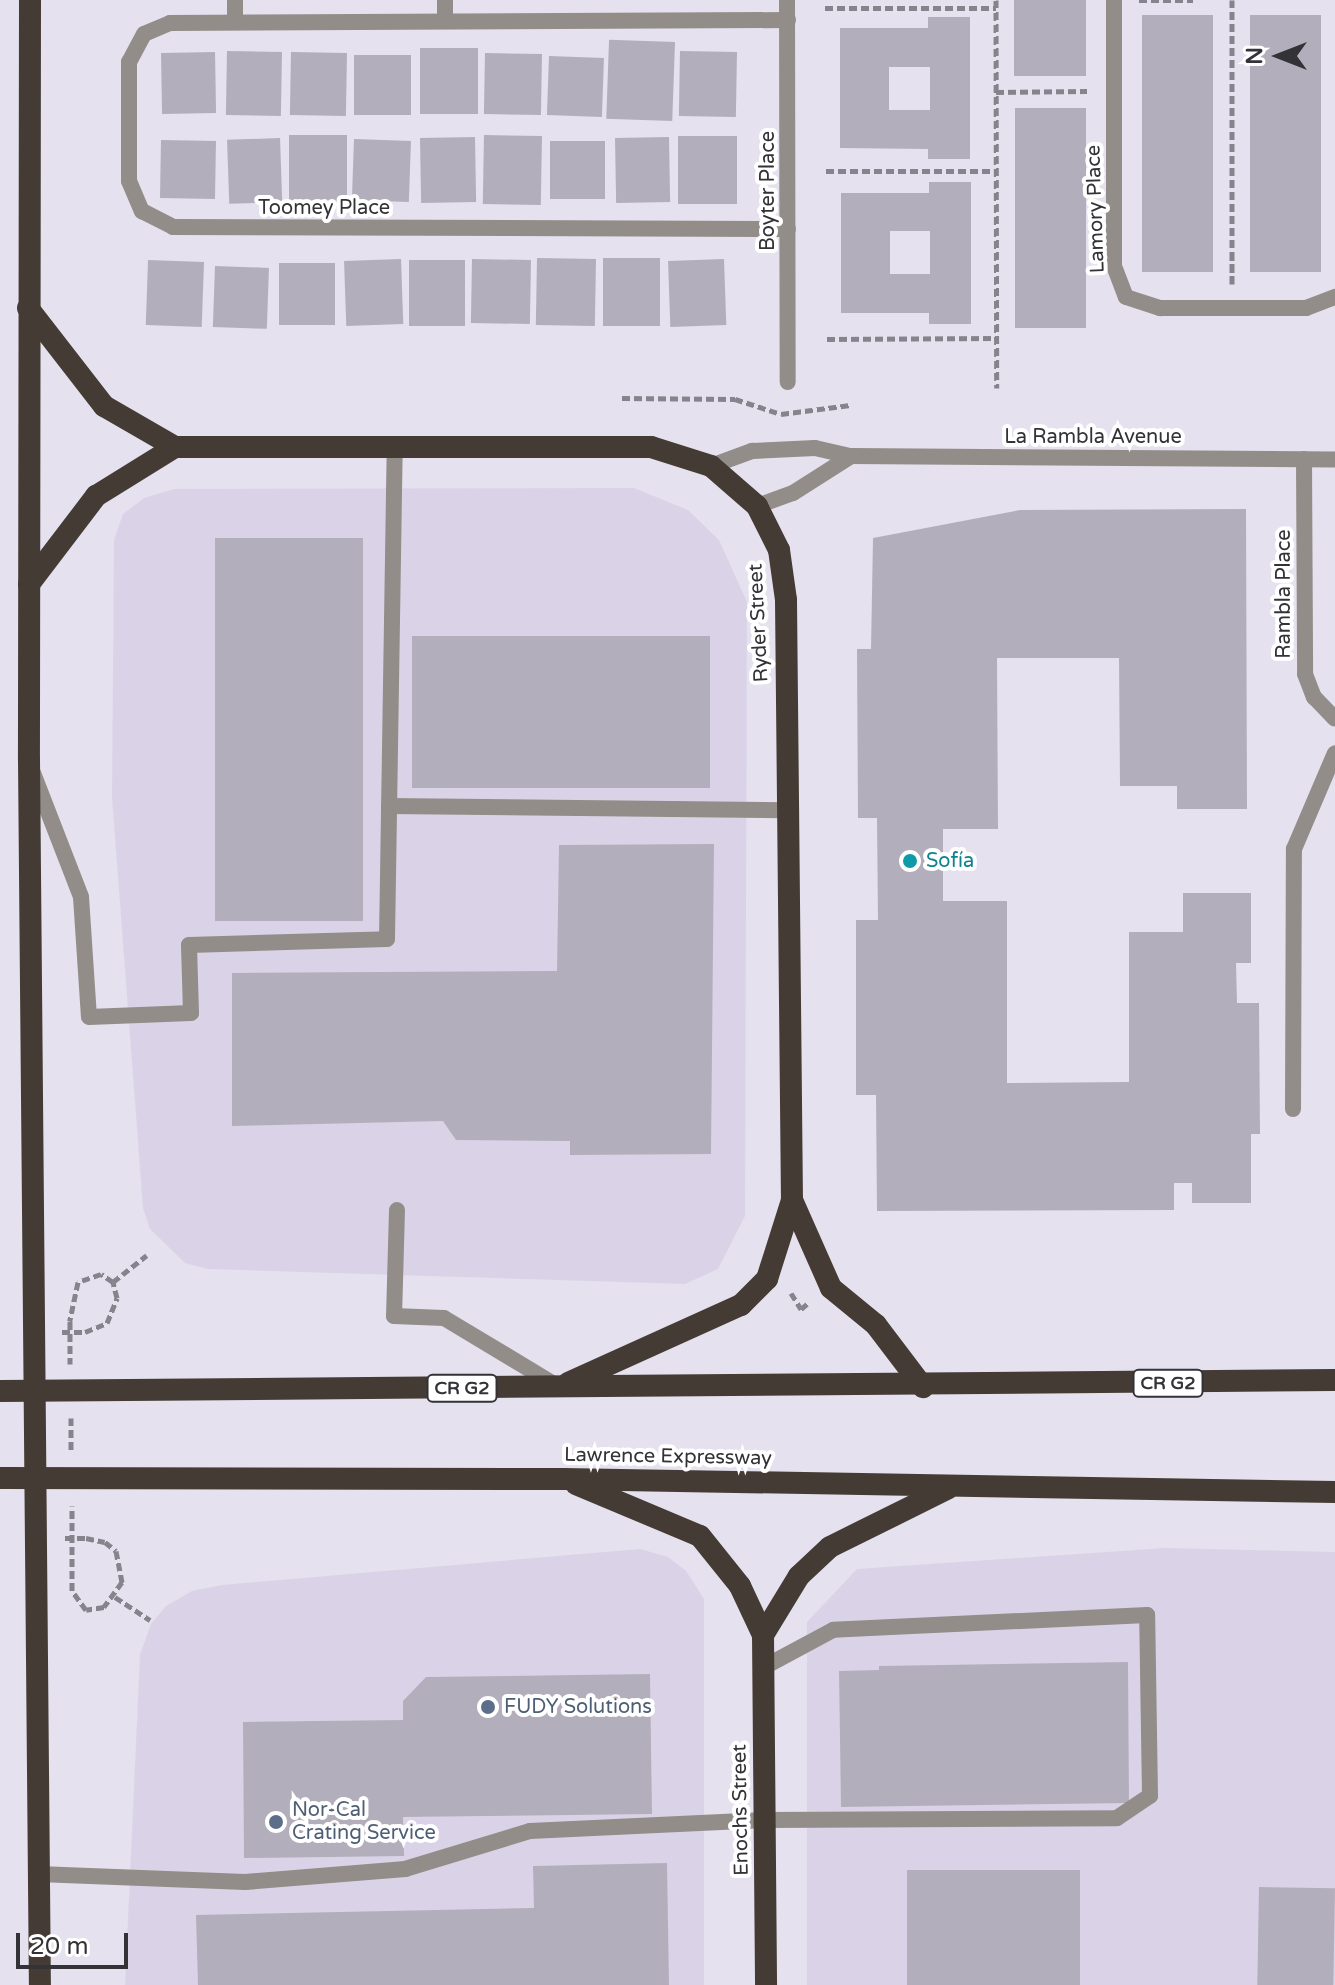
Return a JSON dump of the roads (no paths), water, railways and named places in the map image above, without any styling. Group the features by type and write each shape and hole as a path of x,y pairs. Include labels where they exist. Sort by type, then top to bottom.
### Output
{"highway":[{"path":"30,0 29,760 38,1874 42,1979"},
{"path":"28,308 104,406 175,447 96,496 29,584"},
{"name":"Ryder Street","path":"175,447 651,447 711,466 757,506 774,534 784,574 792,1200"},
{"path":"792,1200 831,1288 876,1325 923,1387"},
{"path":"559,1387 741,1305 767,1279 792,1200"},
{"name":"CR G2","path":"0,1391 923,1387 1335,1380"},
{"name":"Lawrence Expressway","path":"0,1478 564,1479 1335,1492"},
{"path":"564,1479 700,1536 740,1586 763,1635"},
{"path":"763,1635 799,1576 830,1547 950,1487"},
{"name":"Enochs Street","path":"763,1635 766,1985"}],"street":[{"path":"235,0 235,21"},
{"path":"445,0 445,21"},
{"name":"Boyter Place","path":"787,0 788,382"},
{"name":"Lamory Place","path":"1114,0 1114,266 1126,297 1160,308 1306,308 1335,297"},
{"name":"Toomey Place","path":"788,20 170,23 135,44 129,62 129,181 142,211 156,223 191,228 788,229"},
{"path":"29,760 81,897 89,1017 191,1013 189,945 387,939 395,446"},
{"name":"La Rambla Avenue","path":"711,466 752,451 815,448 851,456 1335,459"},
{"path":"757,506 793,493 851,456"},
{"name":"Rambla Place","path":"1304,459 1305,674 1314,697 1335,719"},
{"path":"1293,1109 1294,849 1335,753"},
{"path":"389,806 787,810"},
{"path":"397,1210 394,1316 444,1318 559,1387"},
{"path":"38,1874 245,1882 405,1869 530,1831 765,1820 1117,1818 1150,1796 1147,1615 833,1630 764,1667"}],"place":[{"name":"Sofía","path":"910,861"},
{"name":"FUDY Solutions","path":"488,1707"},
{"name":"Nor-Cal Crating Service","path":"276,1822"}]}
